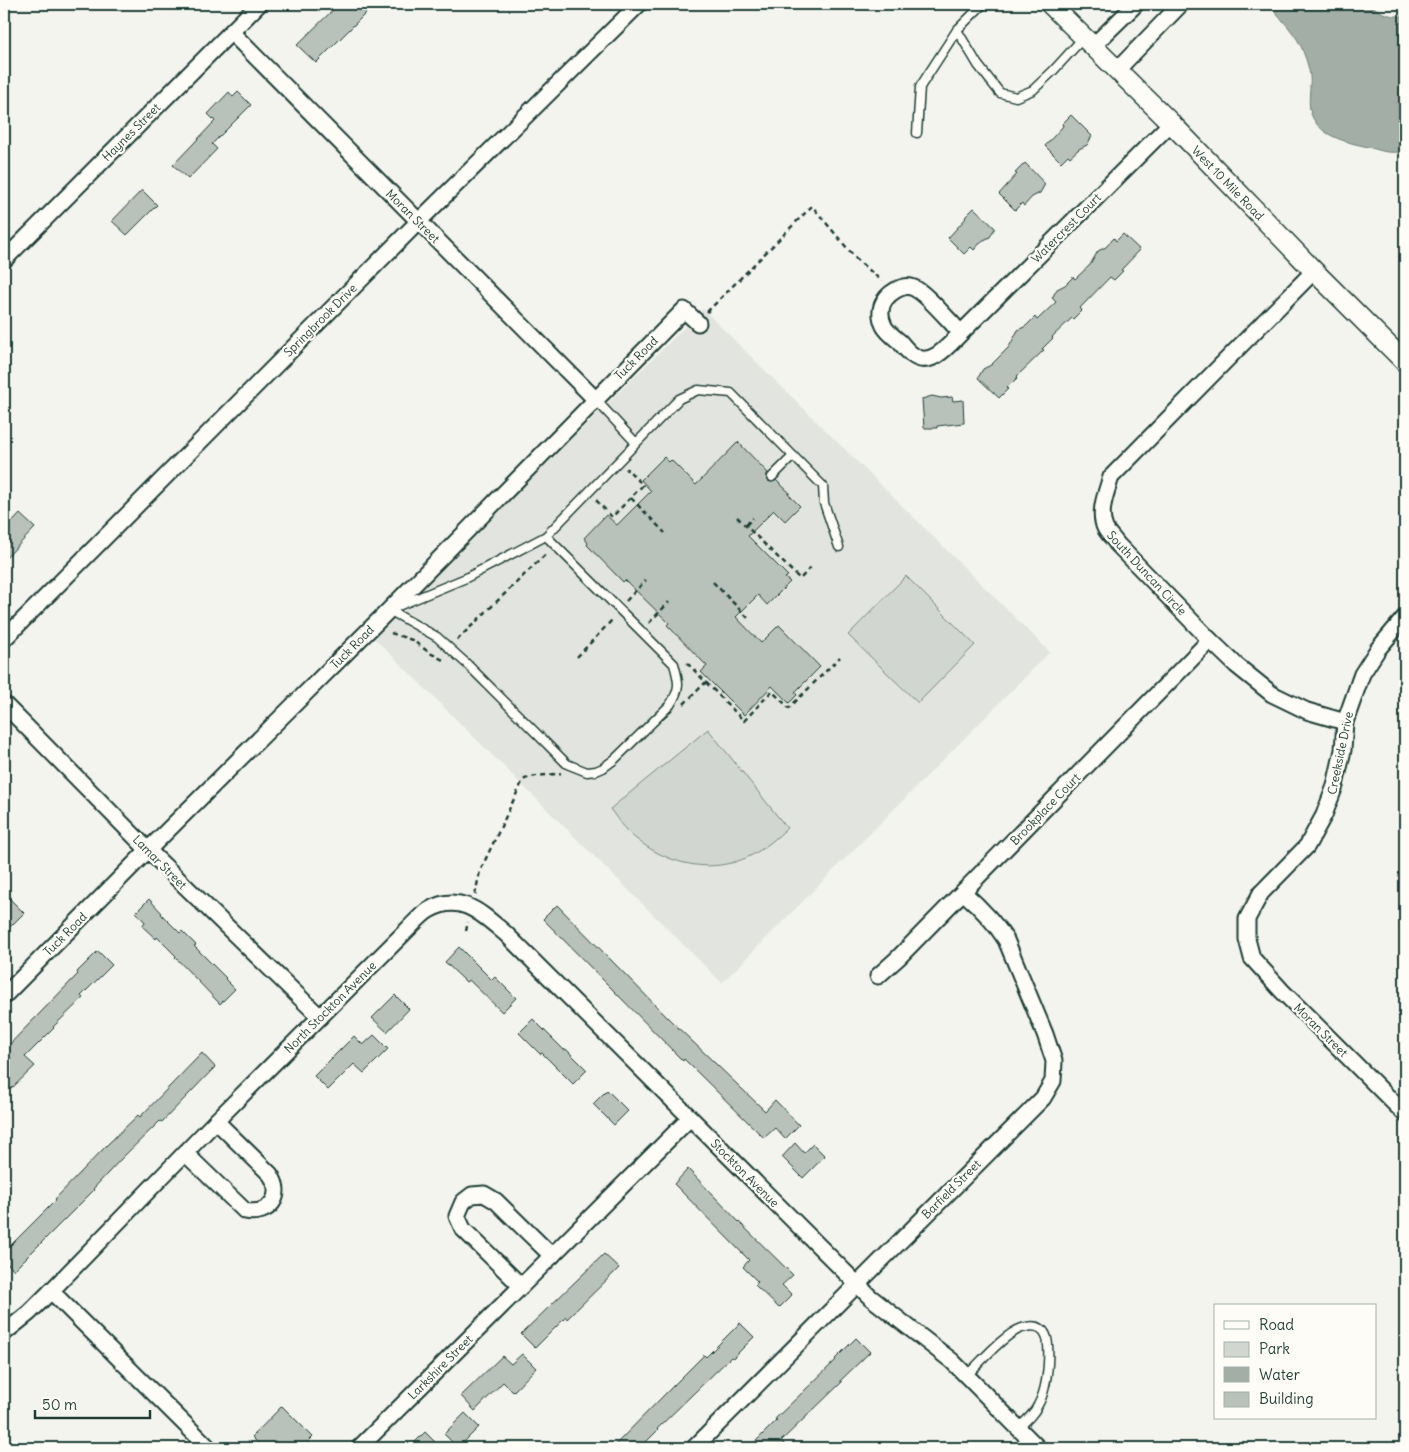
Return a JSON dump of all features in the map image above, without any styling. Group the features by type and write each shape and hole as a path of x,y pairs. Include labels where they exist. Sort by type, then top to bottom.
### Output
{"street":[{"name":"Haynes Street","path":"4,260 259,4"},
{"name":"Springbrook Drive","path":"4,639 419,221 639,4"},
{"name":"West 10 Mile Road","path":"1050,4 1171,123 1405,362"},
{"path":"1088,42 1136,4"},
{"path":"1117,70 1181,4"},
{"name":"Moran Street","path":"231,32 595,399"},
{"name":"Watercrest Court","path":"895,291 884,300 881,308 885,327 914,357 923,359 939,354 1171,123"},
{"name":"South Duncan Circle","path":"1314,271 1111,477 1104,498 1102,512 1105,528 1117,544 1210,640 1236,664 1272,694 1307,711 1345,722"},
{"path":"895,291 903,287 912,287 920,292 961,333"},
{"name":"Tuck Road","path":"4,996 389,610 684,310 697,322"},
{"name":"Creekside Drive","path":"1247,939 1247,919 1261,894 1307,846 1324,815 1335,786 1343,750 1345,722 1362,674 1378,649 1405,617"},
{"name":"Brookplace Court","path":"878,976 898,958 1210,640"},
{"name":"Lamar Street","path":"4,704 148,850 320,1017"},
{"name":"Barfield Street","path":"694,1448 1043,1098 1054,1081 1054,1061 1045,1034 1006,940 984,910 963,892"},
{"name":"Stockton Avenue","path":"450,902 472,907 506,934 857,1284 882,1308 952,1361 1038,1448"},
{"name":"North Stockton Avenue","path":"4,1333 29,1313 216,1121 429,910 450,902"},
{"name":"Moran Street","path":"1247,939 1252,958 1282,991 1405,1114"},
{"name":"Larkshire Street","path":"359,1448 690,1118"},
{"path":"185,1153 245,1211 260,1211 270,1205 275,1198 277,1190 275,1181 216,1121"},
{"path":"521,1286 463,1229 457,1216 463,1202 472,1195 484,1194 496,1201 552,1256"},
{"path":"51,1291 209,1448"}],"lane":[{"path":"918,133 920,87 957,30 983,4"},
{"path":"957,30 978,65 1000,93 1016,98 1033,90 1088,42"},
{"path":"389,610 466,578 546,536 680,399 698,390 730,394 823,486 824,503 839,547"},
{"path":"595,399 636,443"},
{"path":"772,477 793,456"},
{"path":"389,610 437,638 468,665 567,764 586,772 603,768 616,760 670,705 677,695 679,682 674,664 546,536"},
{"path":"967,1375 1011,1334 1023,1328 1035,1327 1041,1329 1047,1335 1049,1343 1044,1390 1033,1414 1018,1428"}],"path":[{"path":"697,322 812,206 857,260 895,291"},
{"path":"602,494 596,500 611,518 644,484 627,469 621,476"},
{"path":"631,498 665,532"},
{"path":"737,516 800,579 811,568"},
{"path":"746,526 753,518"},
{"path":"438,657 555,545"},
{"path":"713,582 750,620"},
{"path":"625,601 631,607"},
{"path":"642,618 648,624 669,602"},
{"path":"392,632 412,640 430,653 452,664"},
{"path":"687,663 744,720 772,691 789,708 840,657"},
{"path":"678,710 706,682"},
{"path":"555,766 567,776"},
{"path":"466,930 480,871 520,784 528,777 551,776 562,773"}],"shaded area":[{"path":"703,309 1050,652 722,983 372,636"}],"green space":[{"path":"906,576 975,645 918,703 848,635"},
{"path":"708,729 787,828 754,854 720,865 703,866 686,863 654,851 626,830 610,809"}],"water":[{"path":"1270,4 1370,4 1386,14 1405,16 1405,152 1385,152 1350,143 1325,132 1318,126 1310,110 1310,76 1307,62 1294,34"}],"building":[{"path":"339,4 375,4 316,63 297,45"},
{"path":"229,92 233,97 238,92 251,105 212,144 217,149 188,179 173,165 215,121 208,114"},
{"path":"1071,115 1092,136 1087,145 1070,157 1068,155 1061,162 1045,146"},
{"path":"1025,163 1045,184 1040,193 1032,197 1024,206 1022,203 1015,210 999,194"},
{"path":"142,190 157,205 127,235 112,221"},
{"path":"974,208 995,228 990,237 982,241 974,250 971,247 964,254 948,238"},
{"path":"1123,234 1140,250 1114,280 1110,277 1080,308 1082,310 1052,337 1042,349 1044,350 1017,376 999,398 978,378 983,369 991,365 1009,347 1018,330 1026,326 1035,317 1037,320 1056,302 1052,298 1057,289 1065,285 1073,277 1075,279 1090,265 1098,251 1106,247 1114,238 1116,241"},
{"path":"932,396 941,398 952,397 953,401 963,400 964,423 937,426 937,428 924,428 922,399"},
{"path":"738,442 768,473 766,476 768,481 776,480 800,506 785,521 774,510 748,536 788,576 785,578 790,582 767,605 758,595 736,617 761,643 779,625 820,667 795,692 797,695 789,703 772,686 744,715 701,672 707,666 667,625 669,623 625,580 623,582 587,545 588,543 584,538 606,515 617,525 651,491 641,480 664,457 669,462 671,460 696,485"},
{"path":"20,514 35,528 4,560 4,531"},
{"path":"10,899 24,913 4,933 4,905"},
{"path":"149,899 180,933 182,931 196,945 194,946 235,989 220,1004 157,937 156,939 142,926 145,922 136,912"},
{"path":"557,905 669,1019 765,1111 775,1100 799,1125 785,1139 775,1128 764,1138 684,1059 683,1061 543,919"},
{"path":"459,947 492,980 495,977 516,998 502,1012 469,980 466,982 445,962"},
{"path":"98,951 112,965 81,996 83,998 25,1057 35,1066 11,1089 4,1082 4,1050"},
{"path":"395,995 409,1009 387,1032 372,1018"},
{"path":"533,1019 587,1070 573,1084 519,1033"},
{"path":"374,1035 388,1049 364,1073 354,1064 328,1090 314,1076 354,1036 363,1045"},
{"path":"202,1053 215,1067 162,1122 160,1121 122,1158 94,1190 14,1270 4,1260 4,1252 108,1144 138,1115 140,1117"},
{"path":"607,1090 628,1111 614,1125 593,1104"},
{"path":"795,1143 804,1153 813,1144 825,1156 803,1178 782,1157"},
{"path":"688,1169 793,1275 782,1285 792,1295 779,1308 755,1285 758,1282 743,1267 749,1260 674,1184"},
{"path":"604,1254 619,1268 535,1348 521,1334"},
{"path":"740,1323 754,1337 733,1358 731,1357 640,1448 612,1448 704,1355 706,1357"},
{"path":"856,1338 870,1352 781,1441 788,1448 749,1448 777,1420 775,1419"},
{"path":"522,1354 536,1368 513,1392 503,1382 475,1411 461,1396 502,1356 511,1364"},
{"path":"282,1406 313,1437 302,1448 282,1448 275,1441 267,1448 263,1448 252,1437"},
{"path":"465,1413 479,1427 458,1448 444,1434"},
{"path":"425,1432 441,1448 409,1448"}]}
